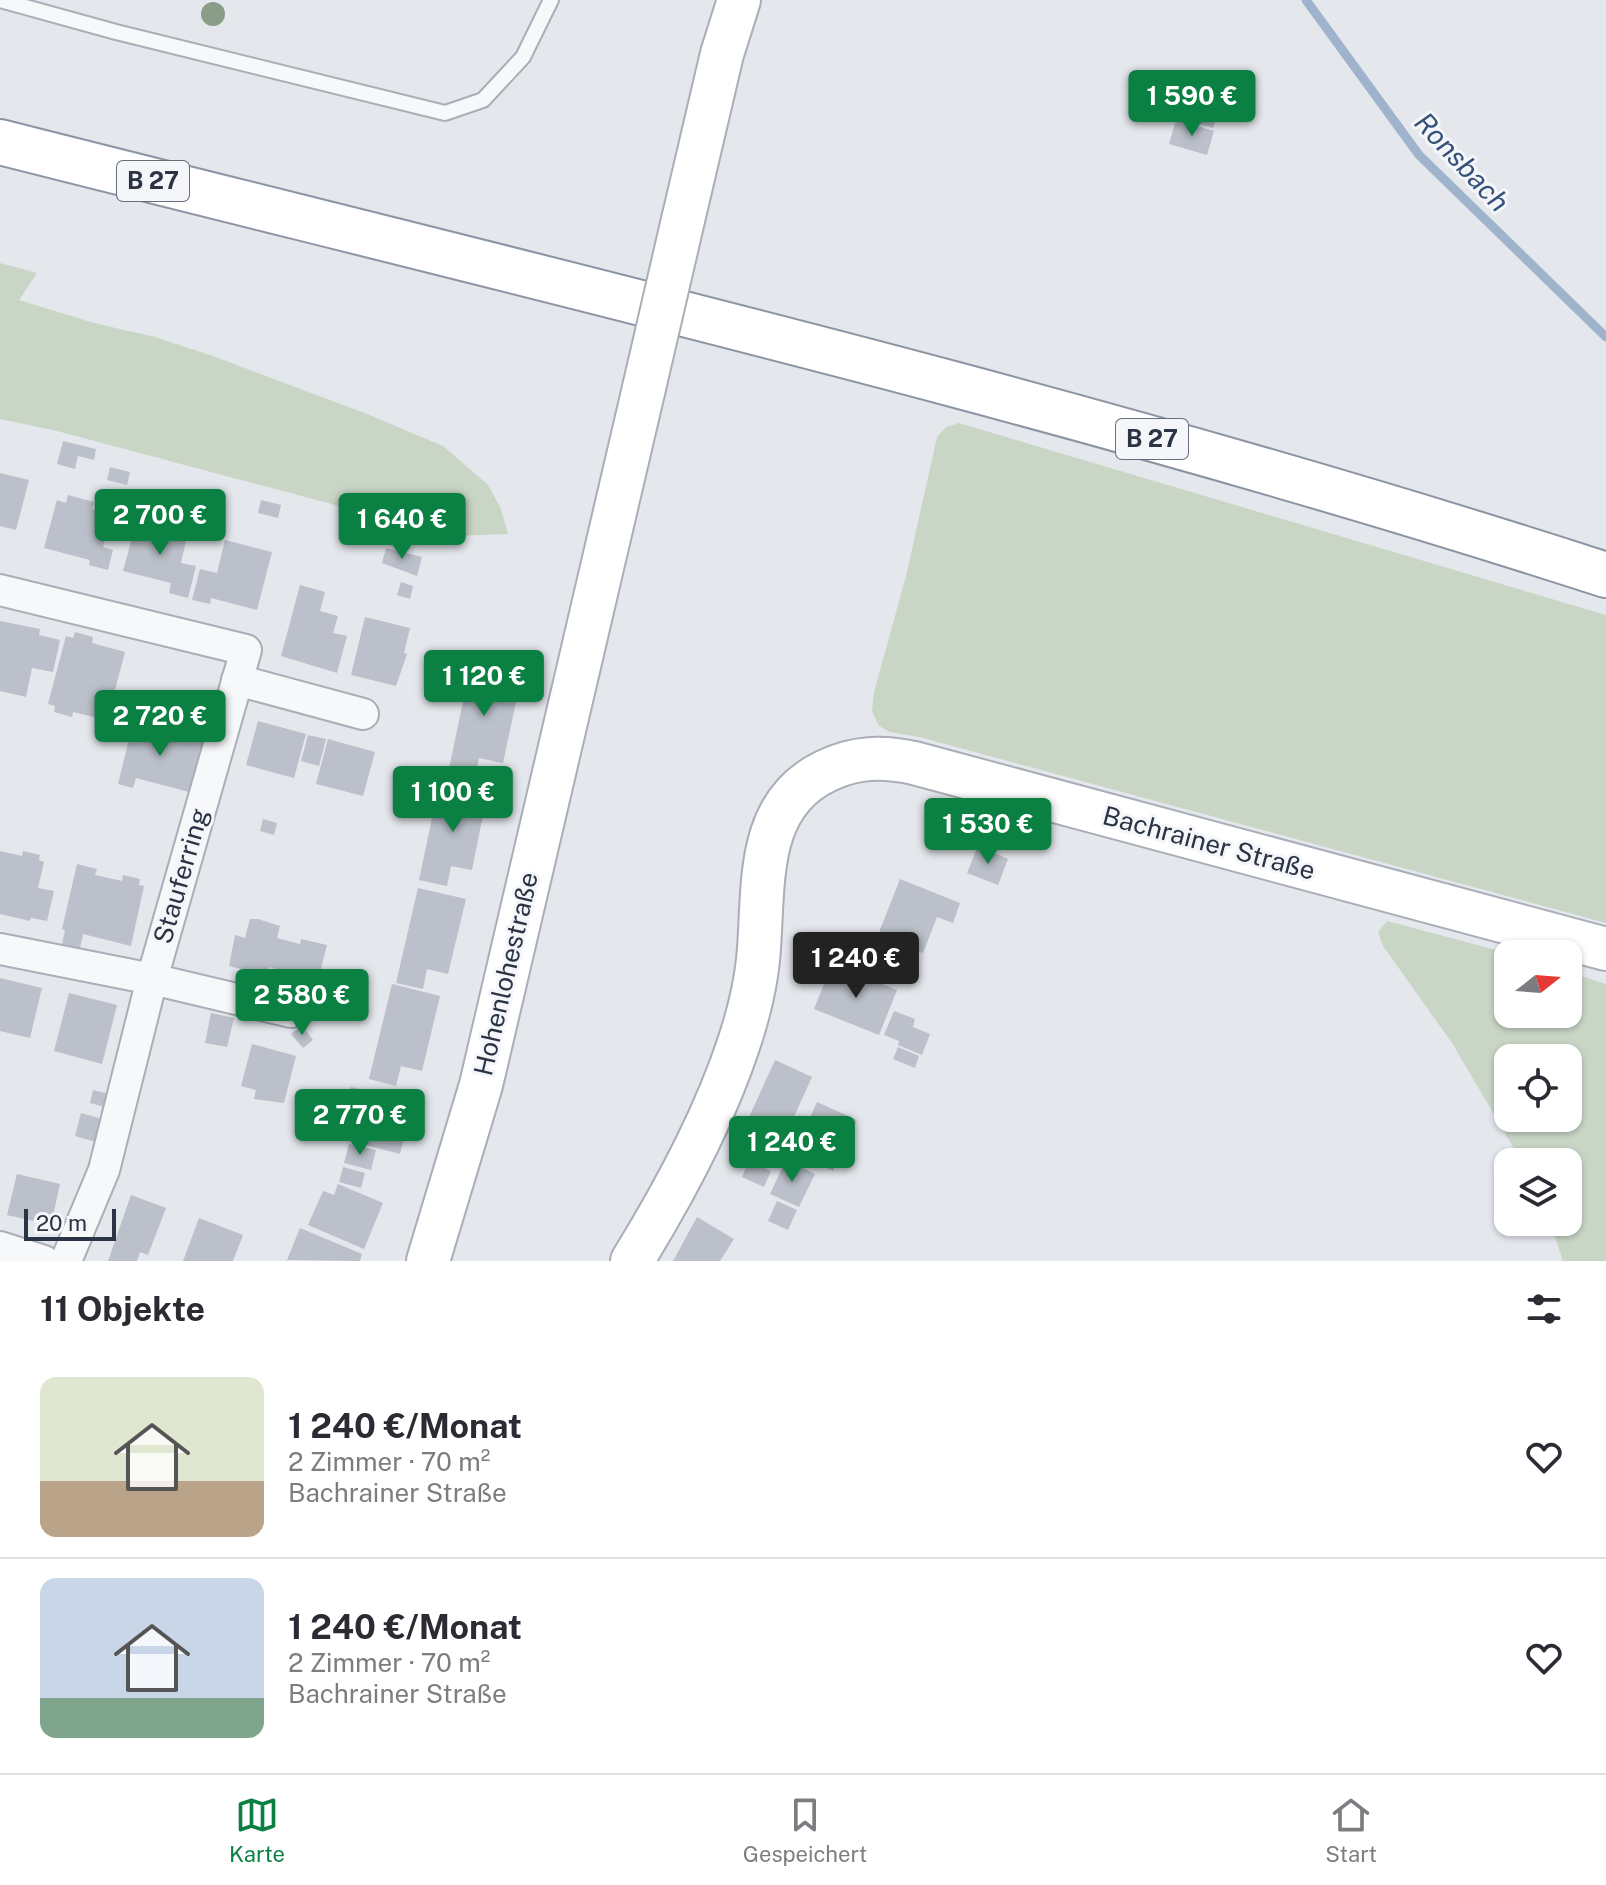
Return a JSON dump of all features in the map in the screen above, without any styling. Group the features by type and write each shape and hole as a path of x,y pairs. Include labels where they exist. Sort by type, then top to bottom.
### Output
{"highway":[{"name":"B 27","path":"0,142 1122,430 1606,575"}],"main road":[{"name":"Hohenlohestraße","path":"428,1261 481,1085 722,54 739,0"},
{"name":"Bachrainer Straße","path":"632,1261 682,1174 739,1044 755,982 765,859 771,832 781,810 797,790 819,774 841,764 866,758 891,758 914,763 1606,949"}],"street":[{"name":"Stauferring","path":"0,590 246,650 152,979 104,1170 66,1261"},
{"path":"237,680 363,714"},
{"path":"0,949 152,979"},
{"name":"Stauferring","path":"152,979 291,1012"},
{"path":"0,1247 44,1261"}],"lane":[{"path":"0,0 147,40 445,113 483,100 523,57 551,0"}],"green space":[{"path":"0,263 37,273 19,300 213,356 443,446 488,485 501,509 508,534 452,536 57,431 0,419"},
{"path":"959,423 1606,615 1606,923 919,737 890,732 879,726 872,711 874,692 906,576 937,437 946,427"},
{"path":"1387,921 1494,949 1494,1028 1582,1028 1582,976 1606,984 1606,1261 1563,1261 1555,1236 1582,1236 1582,1148 1514,1148 1504,1132 1582,1132 1582,1044 1494,1044 1494,1114 1452,1043 1383,946 1378,932"}],"building":[{"path":"1164,95 1218,112 1213,128 1159,112"},
{"path":"1176,120 1214,131 1207,155 1169,144"},
{"path":"63,441 96,449 94,460 78,456 75,469 57,464"},
{"path":"110,467 130,472 127,485 107,480"},
{"path":"0,473 29,480 16,530 0,526"},
{"path":"68,495 94,502 92,509 111,514 103,547 113,550 108,570 89,565 90,560 44,548 57,500 66,503"},
{"path":"261,500 281,505 278,518 258,513"},
{"path":"148,520 171,526 170,532 187,536 181,563 196,566 188,598 169,593 171,583 123,571 136,523 146,526"},
{"path":"225,540 272,552 257,610 211,598 210,604 192,600 200,569 217,573"},
{"path":"386,548 422,557 417,576 382,563"},
{"path":"401,582 413,586 410,599 397,595"},
{"path":"300,585 325,592 320,611 338,616 333,633 347,636 337,673 281,656"},
{"path":"365,617 410,628 404,653 407,654 396,686 351,675"},
{"path":"0,621 40,629 39,635 60,640 53,672 32,668 26,697 0,691"},
{"path":"75,632 93,637 92,643 125,652 107,720 73,712 72,717 54,712 55,706 48,704 66,636 73,638"},
{"path":"472,658 498,663 495,678 520,683 503,763 479,758 476,774 449,769"},
{"path":"258,721 306,734 294,778 246,765"},
{"path":"133,723 162,731 163,727 183,732 182,737 203,742 189,792 136,778 133,788 118,784"},
{"path":"308,735 326,739 319,766 301,761"},
{"path":"328,739 375,752 363,796 316,784"},
{"path":"439,785 487,795 472,870 451,866 447,886 419,880"},
{"path":"263,819 277,823 274,835 260,831"},
{"path":"978,846 1008,859 998,885 967,873"},
{"path":"0,851 22,856 23,851 40,855 39,860 44,862 38,888 54,891 47,921 31,918 30,921 0,914"},
{"path":"77,864 97,869 95,875 122,881 123,875 140,879 139,885 144,886 131,946 83,934 80,948 62,944 65,930 62,929"},
{"path":"900,879 960,903 953,923 937,917 923,953 878,935"},
{"path":"418,888 466,899 448,974 427,969 423,989 396,983"},
{"path":"250,919 280,926 277,938 300,944 301,939 327,945 316,988 298,983 300,975 269,967 267,975 229,966 235,935 245,938"},
{"path":"832,964 897,990 879,1035 814,1009"},
{"path":"0,978 42,988 30,1038 0,1031"},
{"path":"392,984 440,996 422,1071 401,1066 396,1086 369,1079"},
{"path":"69,993 117,1005 102,1064 54,1051"},
{"path":"894,1011 915,1019 913,1027 930,1034 922,1055 884,1035"},
{"path":"211,1013 234,1018 227,1047 205,1043"},
{"path":"302,1025 313,1040 303,1048 291,1034"},
{"path":"252,1044 296,1056 284,1103 254,1099 256,1090 241,1086"},
{"path":"898,1047 919,1056 915,1068 893,1059"},
{"path":"775,1060 812,1077 771,1167 734,1150"},
{"path":"351,1087 413,1102 400,1154 339,1138"},
{"path":"93,1090 109,1094 105,1107 90,1103"},
{"path":"817,1102 857,1120 833,1171 813,1162 818,1151 799,1142"},
{"path":"81,1113 102,1119 96,1142 75,1136"},
{"path":"349,1144 376,1150 371,1170 344,1163"},
{"path":"749,1160 771,1171 764,1187 742,1177"},
{"path":"786,1160 815,1174 799,1207 770,1194"},
{"path":"343,1167 365,1173 361,1188 339,1182"},
{"path":"17,1174 60,1184 51,1225 7,1215"},
{"path":"338,1184 383,1203 364,1249 308,1225 323,1191 334,1195"},
{"path":"131,1195 166,1208 148,1255 140,1252 137,1261 108,1261"},
{"path":"777,1201 797,1210 788,1230 768,1221"},
{"path":"697,1217 734,1239 720,1261 673,1261"},
{"path":"199,1218 243,1235 233,1261 183,1261"},
{"path":"300,1228 362,1254 360,1261 287,1260"}],"waterway":[{"name":"Ronsbach","path":"1306,0 1419,155 1606,337"}]}
